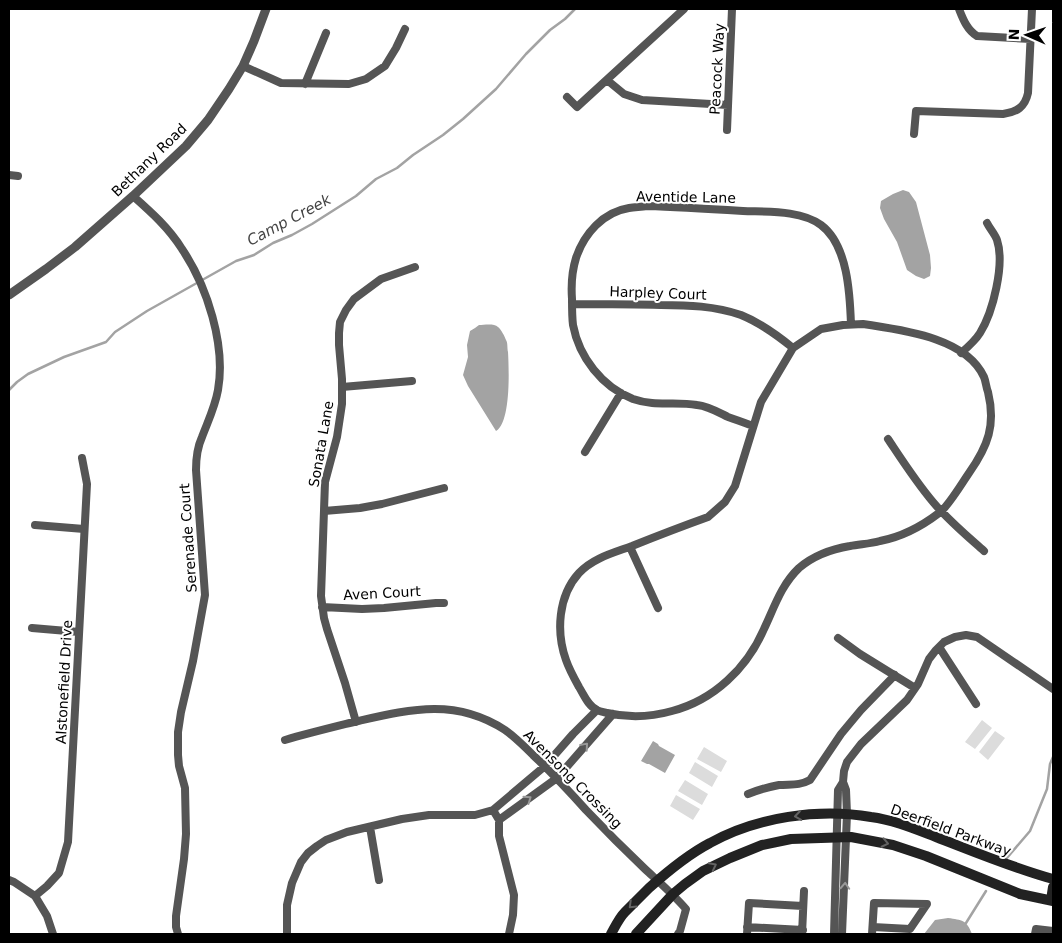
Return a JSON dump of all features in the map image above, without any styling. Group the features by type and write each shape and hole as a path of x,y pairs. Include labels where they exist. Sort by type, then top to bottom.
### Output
{"main road":[{"name":"Deerfield Parkway","path":"611,934 624,913 658,880 682,860 710,842 742,828 805,815 842,814 872,817 904,825 1026,872 1053,880"},
{"path":"636,934 673,894 703,872 762,845 791,839 842,837 893,845 926,856 1020,894 1052,901 1053,887"}],"street":[{"name":"Bethany Road","path":"9,295 75,247 186,146 221,102 243,66 266,9"},
{"path":"567,97 577,107 684,9"},
{"name":"Peacock Way","path":"726,130 732,9"},
{"path":"958,9 970,32 977,36 1031,39"},
{"path":"914,134 916,111 1003,114 1020,109 1028,93 1032,9"},
{"path":"243,66 281,83 349,84 366,79 384,66 396,48 405,29"},
{"path":"305,84 326,33"},
{"path":"607,80 624,94 642,100 728,104"},
{"path":"9,176 18,176"},
{"name":"Serenade Court","path":"133,196 161,222 182,247 194,269 208,300 220,358 220,380 215,403 196,459 205,595 193,661 180,712 178,732 179,766 185,788 186,834 176,916 178,934"},
{"name":"Aventide Lane","path":"753,426 701,406 676,403 653,404 631,398 606,382 594,370 584,356 574,329 572,279 573,268 581,246 597,223 628,208 647,206 780,212 813,220 823,226 835,241 843,262 848,284 851,325"},
{"path":"961,353 974,342 981,332 990,313 994,296 999,267 999,250 997,238 987,223"},
{"name":"Sonata Lane","path":"356,722 327,629 322,607 321,584 325,482 337,437 342,404 340,322 354,299 381,279 414,267"},
{"name":"Harpley Court","path":"572,304 687,305 719,309 740,315 761,325 793,348"},
{"path":"863,324 915,333 937,340 970,359 984,378 991,407 990,430 980,457 942,512 920,526 899,536 830,551 799,569 779,596 763,633 748,657 725,683 707,697 664,713 630,716 597,710 588,703 566,660 560,637 562,607 568,589 574,579 581,570 599,558 708,517 717,510 725,502 735,486 761,402 793,348 821,329 851,325 863,324"},
{"path":"342,386 412,381"},
{"path":"585,452 621,393"},
{"path":"888,439 917,482 942,512 984,551"},
{"name":"Alstonefield Drive","path":"35,896 59,873 68,842 87,484 82,458"},
{"path":"324,512 382,504 444,488"},
{"path":"35,525 84,529"},
{"path":"630,547 658,608"},
{"name":"Aven Court","path":"322,607 362,609 444,603"},
{"path":"32,628 79,632"},
{"path":"842,934 842,814 846,790 843,782 844,771 847,762 861,744 905,703 916,688 929,659 939,646 955,637 966,635 977,637 1053,688"},
{"path":"838,638 860,654 916,688"},
{"path":"939,646 976,704"},
{"path":"748,794 780,785 803,784 810,780 841,734 895,675"},
{"name":"Avensong Crossing","path":"285,740 408,710 442,709 464,712 486,720 506,731 523,745 587,811 673,894 686,909 678,934"},
{"path":"288,934 287,905 289,894 301,862 308,853 326,840 347,832 402,819 429,815 475,814 494,810 545,766 597,710"},
{"path":"499,820 557,778 613,714"},
{"path":"494,810 499,820 499,836 514,895 513,915 509,934"},
{"path":"370,827 379,880"},
{"path":"834,934 842,837"},
{"path":"9,880 35,896 48,916 53,934"},
{"path":"803,906 749,903 747,931 802,932 804,891"},
{"path":"874,903 927,904 910,929 872,931 874,903"},
{"path":"1035,934 1036,929 1053,931"}],"shaded area":[{"path":"903,190 909,192 916,202 930,255 930,276 924,279 907,270 897,242 880,208 881,201"},
{"path":"479,325 496,326 502,331 507,343 509,382 507,407 501,426 496,431 463,375 468,357 467,345 470,331"},
{"path":"982,720 992,728 975,749 965,742"},
{"path":"995,731 1005,738 988,760 979,752"},
{"path":"653,741 675,755 665,773 641,761"},
{"path":"704,747 727,761 721,772 697,759"},
{"path":"695,762 718,776 712,787 689,773"},
{"path":"685,780 708,794 702,805 678,791"},
{"path":"676,795 700,809 693,820 670,806"},
{"path":"948,918 966,923 972,934 924,934 935,920"}],"waterway":[{"name":"Camp Creek","path":"9,390 28,374 64,357 106,342 115,332 147,311 236,261 254,255 273,243 312,224 356,196 376,179 397,168 463,119 496,89 526,54 550,30 575,9"},
{"path":"1006,859 1030,831 1047,789 1050,764 1053,757"},
{"path":"966,923 986,891"}]}
